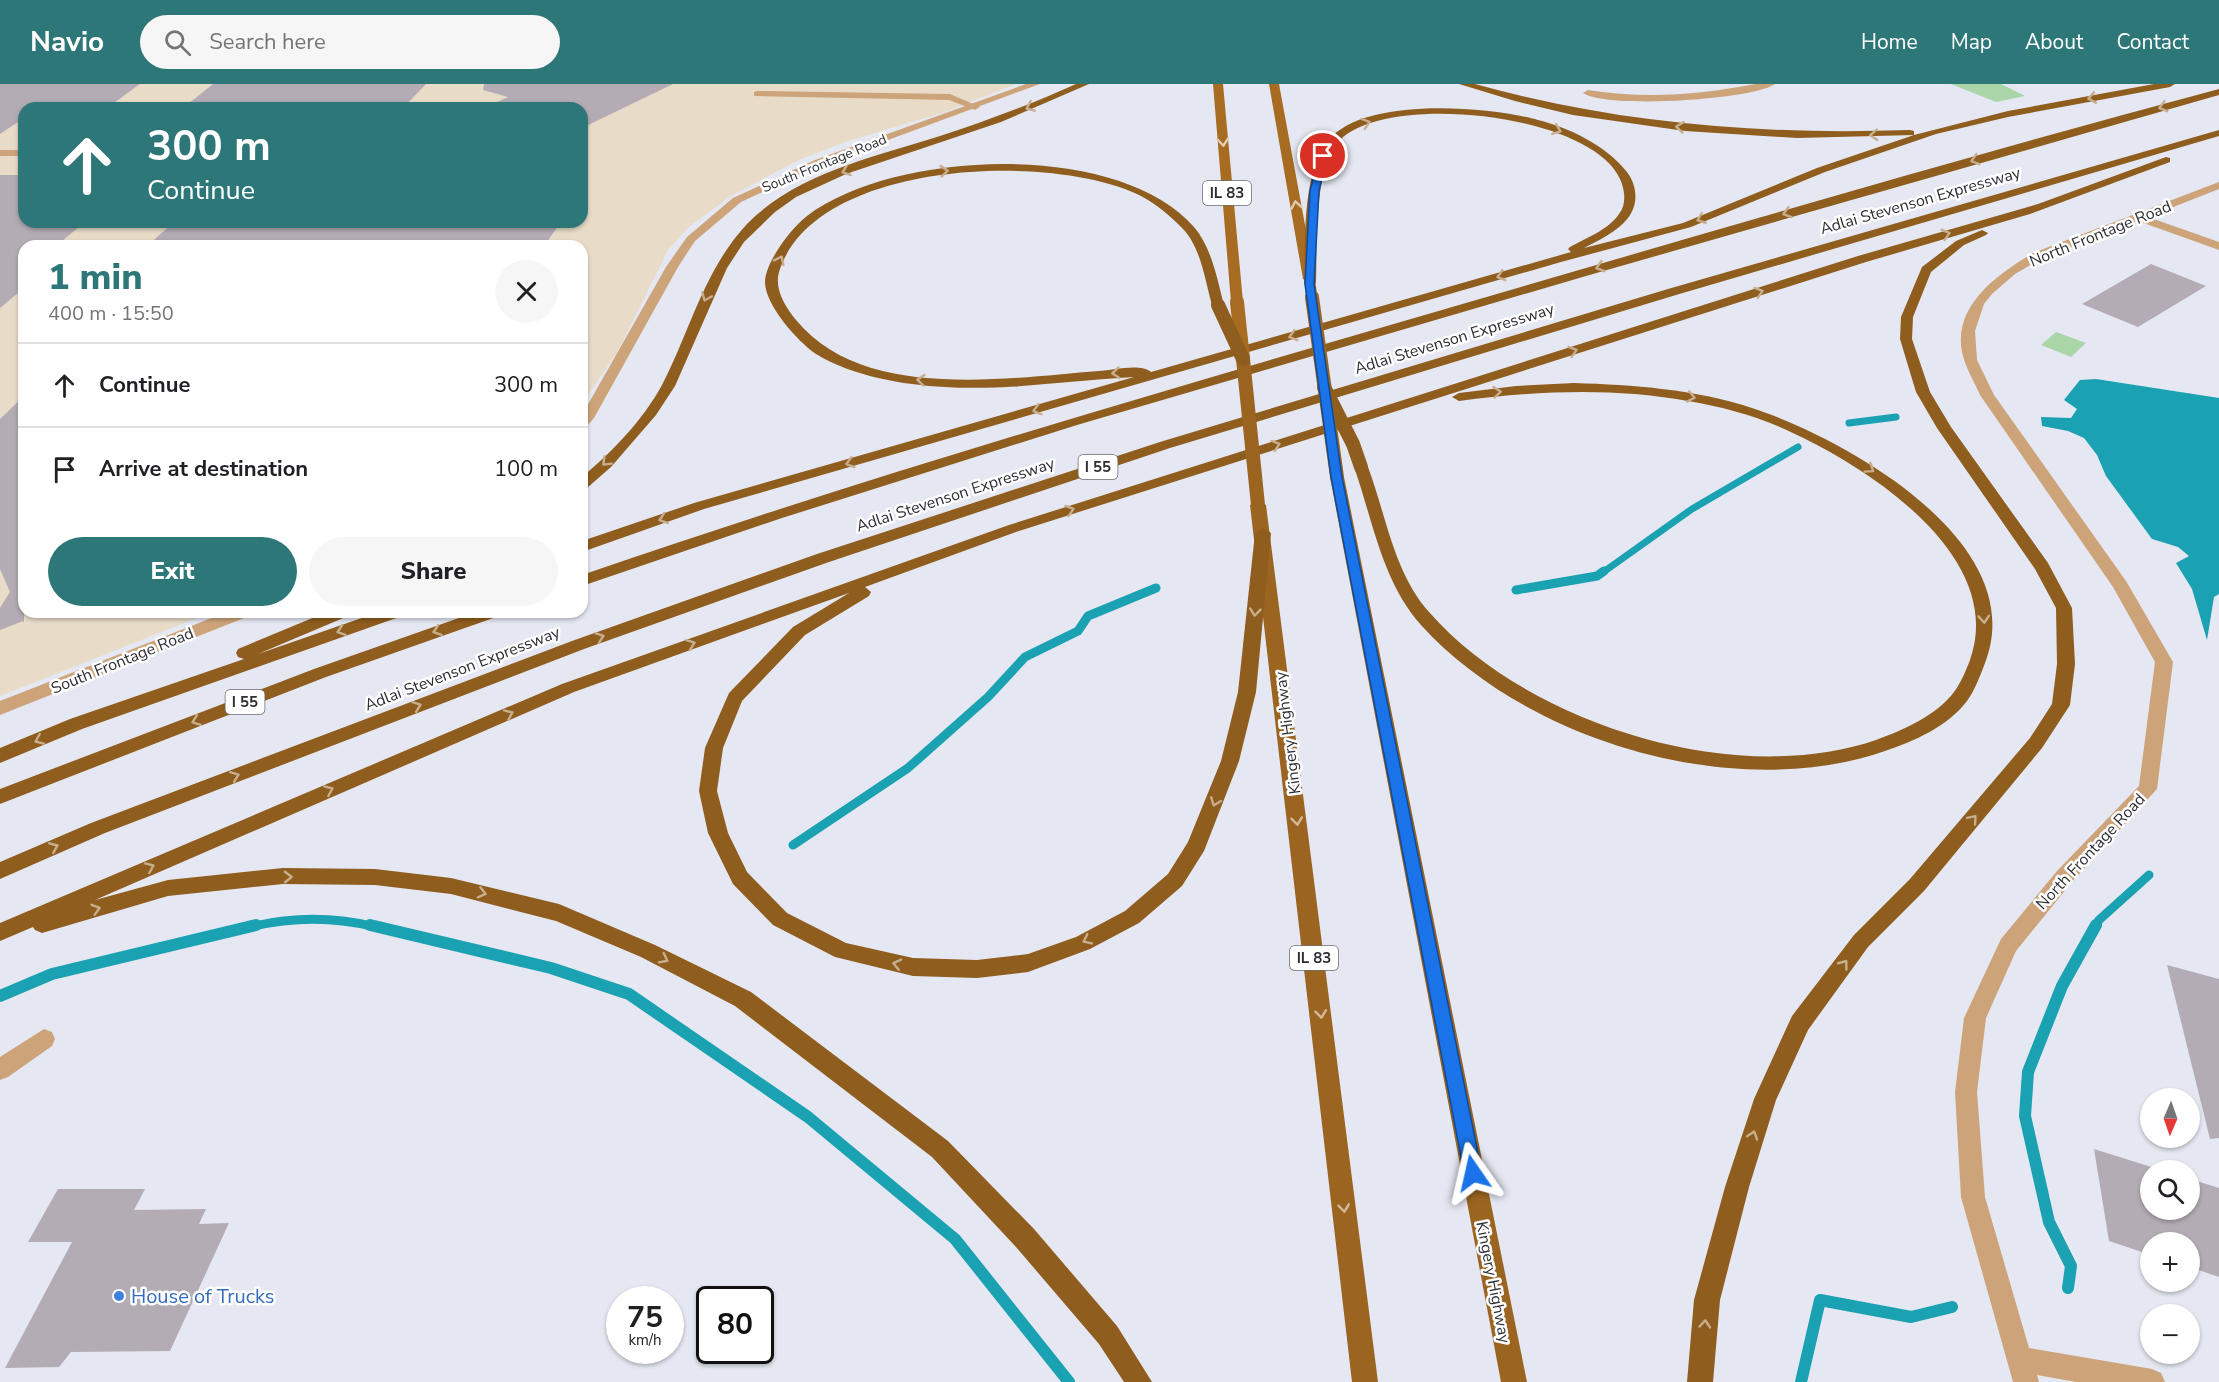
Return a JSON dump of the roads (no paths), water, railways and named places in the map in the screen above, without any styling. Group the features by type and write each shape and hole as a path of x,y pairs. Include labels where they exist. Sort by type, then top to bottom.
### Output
{"highway":[{"path":"588,479 617,451 668,386 714,277 733,248 753,224 779,203 814,184 848,170 1014,114 1084,84"},
{"path":"1464,84 1496,94 1622,121 1700,130 1790,136 1933,132"},
{"path":"588,545 699,506 1557,260 1687,225 1821,170 1933,132 2008,114 2170,84"},
{"name":"Adlai Stevenson Expressway","path":"588,578 713,534 1121,407 1733,229 2219,92"},
{"path":"1310,284 1315,191 1323,156 1333,141 1352,127 1367,121 1410,112 1482,113 1535,122 1564,132 1606,156 1622,170 1630,183 1631,195 1628,209 1615,225 1557,260"},
{"name":"Adlai Stevenson Expressway","path":"0,871 98,828 556,653 834,555 1165,445 1672,292 2219,133"},
{"path":"0,932 568,688 1014,528 1862,259 2037,207 2219,140"},
{"path":"1174,371 1126,372 1058,380 968,384 915,380 861,368 820,350 795,327 777,303 771,281 779,260 792,238 811,219 839,201 872,187 940,170 1021,168 1064,171 1101,179 1133,190 1161,203 1177,215 1197,238 1218,304 1243,359"},
{"path":"1700,1382 1707,1300 1737,1186 1765,1099 1800,1023 1861,941 1917,885 2036,743 2061,705 2066,664 2064,608 2043,567 1944,428 1923,392 1906,339 1907,316 1926,270 1960,243 2037,207"},
{"name":"Kingery Highway","path":"1310,284 1337,477 1514,1382"},
{"name":"Kingery Highway","path":"1243,359 1258,505 1365,1382"},
{"path":"1324,387 1353,444 1391,559 1407,596 1439,634 1483,671 1544,706 1605,735 1665,751 1730,761 1780,765 1830,760 1873,748 1909,734 1942,715 1962,694 1984,647 1985,618 1980,593 1966,565 1944,533 1911,501 1877,473 1795,426 1755,412 1659,390 1555,385 1472,394 1398,407"},
{"path":"1014,528 852,597 799,631 735,698 718,738 714,748 708,791 718,833 740,878 780,919 842,951 913,967 977,969 1028,963 1083,943 1132,917 1175,880 1197,845 1230,761 1247,692 1263,533"},
{"path":"0,756 328,618"},
{"path":"76,724 379,618"},
{"name":"I 55","path":"0,797 320,673 476,618"},
{"path":"0,937 168,888 283,876 375,877 451,886 559,913 648,951 742,999 940,1149 1048,1265 1108,1335 1139,1382"}],"main road":[{"name":"Kingery Highway","path":"1218,84 1243,359"},
{"name":"Kingery Highway","path":"1274,84 1310,284"}],"street":[{"name":"South Frontage Road","path":"588,416 672,267 691,239 737,200 774,181 1035,84"},
{"path":"1588,93 1633,100 1658,100 1699,97 1770,84"},
{"path":"0,153 18,153"},
{"name":"North Frontage Road","path":"2023,1370 1973,1197 1966,1092 1975,1018 2007,945 2064,877 2148,789 2164,662 2120,585 1987,395 1968,348 1969,328 1979,302 1995,282 2014,269 2037,256 2219,185"},
{"path":"2138,217 2219,246"},
{"name":"South Frontage Road","path":"0,708 228,618"},
{"path":"0,1070 44,1039"},
{"path":"2023,1370 2152,1382"}],"lane":[{"path":"757,94 941,97 975,107"}],"water":[{"path":"2096,379 2219,398 2219,594 2214,597 2207,640 2192,589 2176,563 2189,556 2178,547 2152,539 2106,476 2097,455 2084,438 2068,431 2042,426 2041,417 2071,418 2077,409 2064,400 2080,380"}],"waterway":[{"path":"1849,423 1896,417"},
{"path":"1602,573 1692,509 1798,447"},
{"path":"1516,590 1597,576 1604,571"},
{"path":"793,845 908,768 988,697 1025,657 1078,631 1088,616 1156,588"},
{"path":"2095,927 2099,920 2149,875"},
{"path":"250,927 297,920 345,921 376,927"},
{"path":"0,996 52,974 256,925"},
{"path":"370,925 551,968 629,994 808,1117 955,1239 1069,1382"},
{"path":"2068,1288 2071,1266 2049,1222 2025,1116 2028,1072 2062,986 2096,925"},
{"path":"1801,1382 1820,1300 1911,1317 1952,1307"}],"place":[{"name":"House of Trucks","path":"119,1296"}]}
